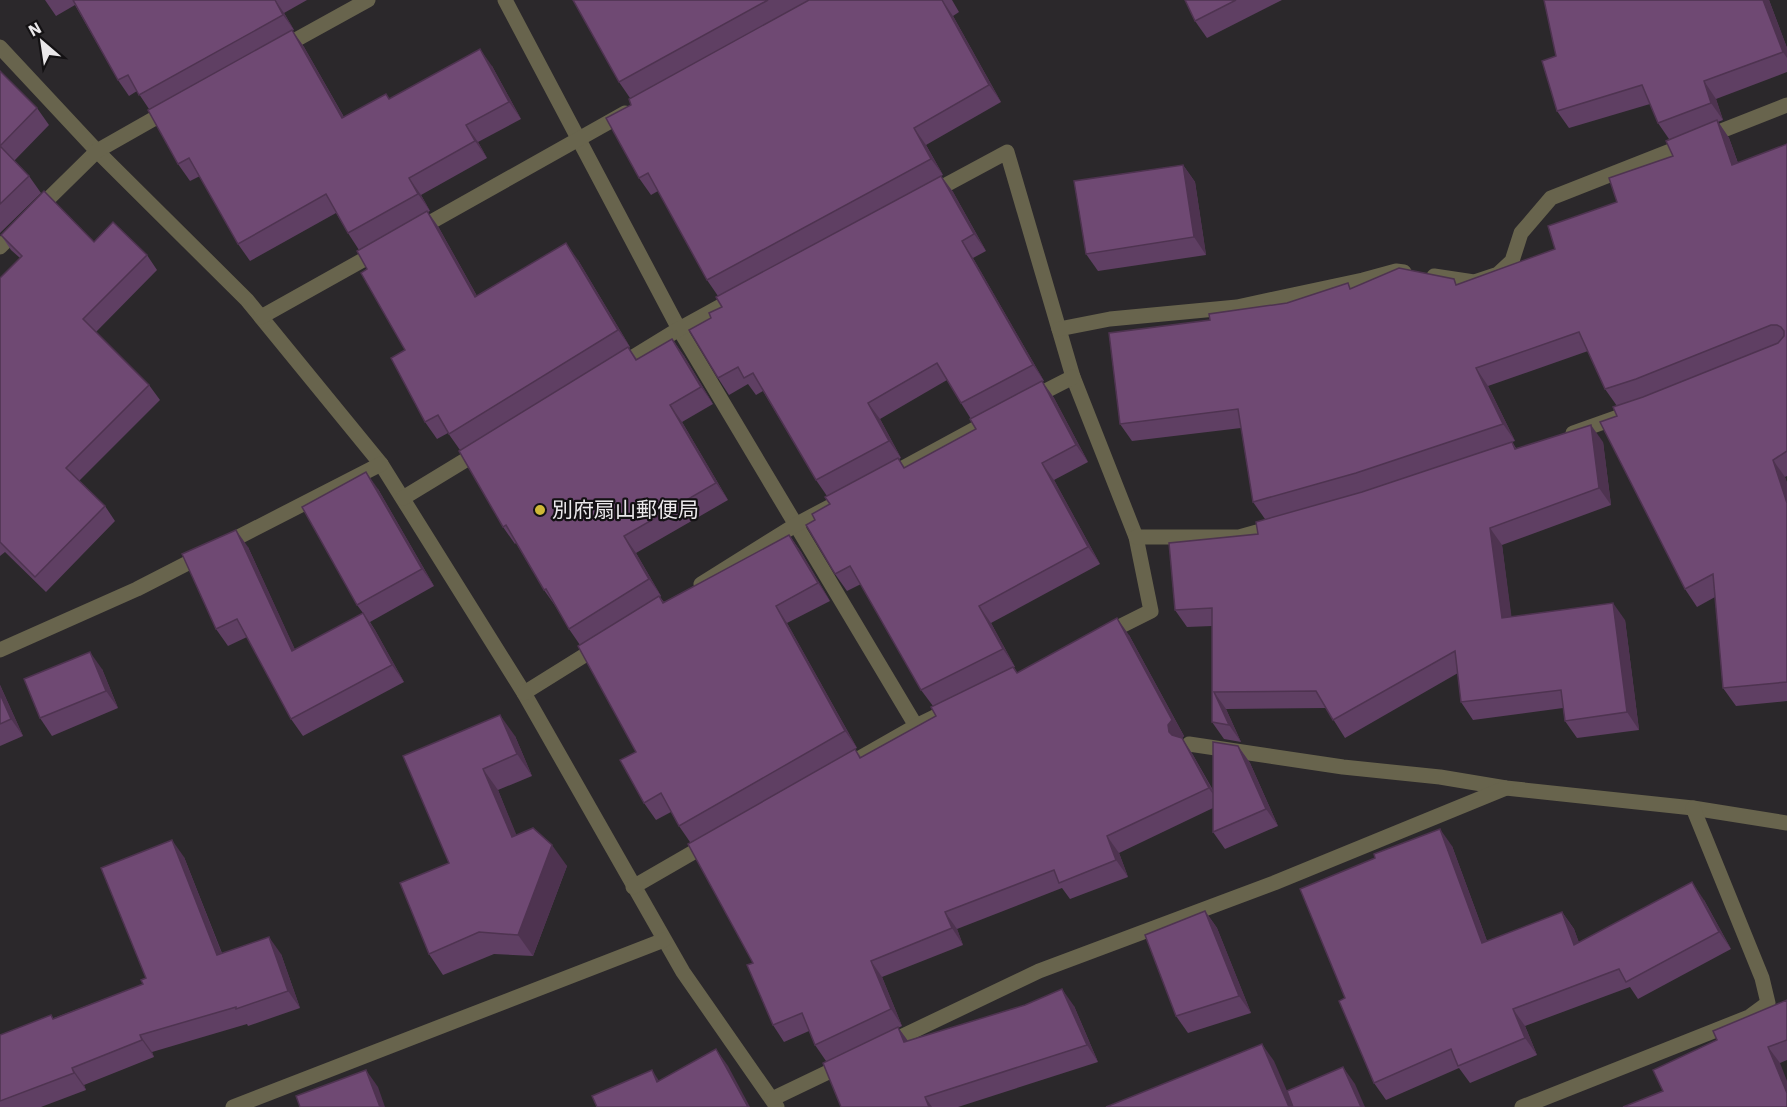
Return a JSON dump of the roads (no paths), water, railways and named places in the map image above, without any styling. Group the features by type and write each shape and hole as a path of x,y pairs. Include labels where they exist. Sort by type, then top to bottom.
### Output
{"street":[{"path":"264,58 368,0"},
{"path":"505,0 679,329 916,726"},
{"path":"0,47 97,151 247,300 381,464 524,693 682,972 775,1103 863,1055 1039,971 1274,883 1506,788"},
{"path":"0,247 97,151 180,104"},
{"path":"261,317 639,105"},
{"path":"1059,329 1110,319 1237,307 1396,271 1474,282 1498,274 1512,261 1521,233 1551,198 1787,105"},
{"path":"912,203 1007,152 1073,377 1136,537 1151,611 1087,643"},
{"path":"608,373 679,329 753,289"},
{"path":"1022,404 1073,377"},
{"path":"1562,436 1630,414"},
{"path":"879,480 1001,415"},
{"path":"404,498 495,442"},
{"path":"0,650 137,589 381,464"},
{"path":"686,593 797,524 838,502"},
{"path":"1136,537 1239,537 1294,521"},
{"path":"524,693 615,637"},
{"path":"835,772 916,726 969,700"},
{"path":"1189,744 1343,767 1440,777 1506,788 1693,808 1787,823"},
{"path":"1522,1107 1749,1017 1767,1003 1762,978 1693,808"},
{"path":"633,887 724,835"},
{"path":"233,1107 664,940"}],"place":[{"name":"別府扇山郵便局","path":"540,510"}]}
